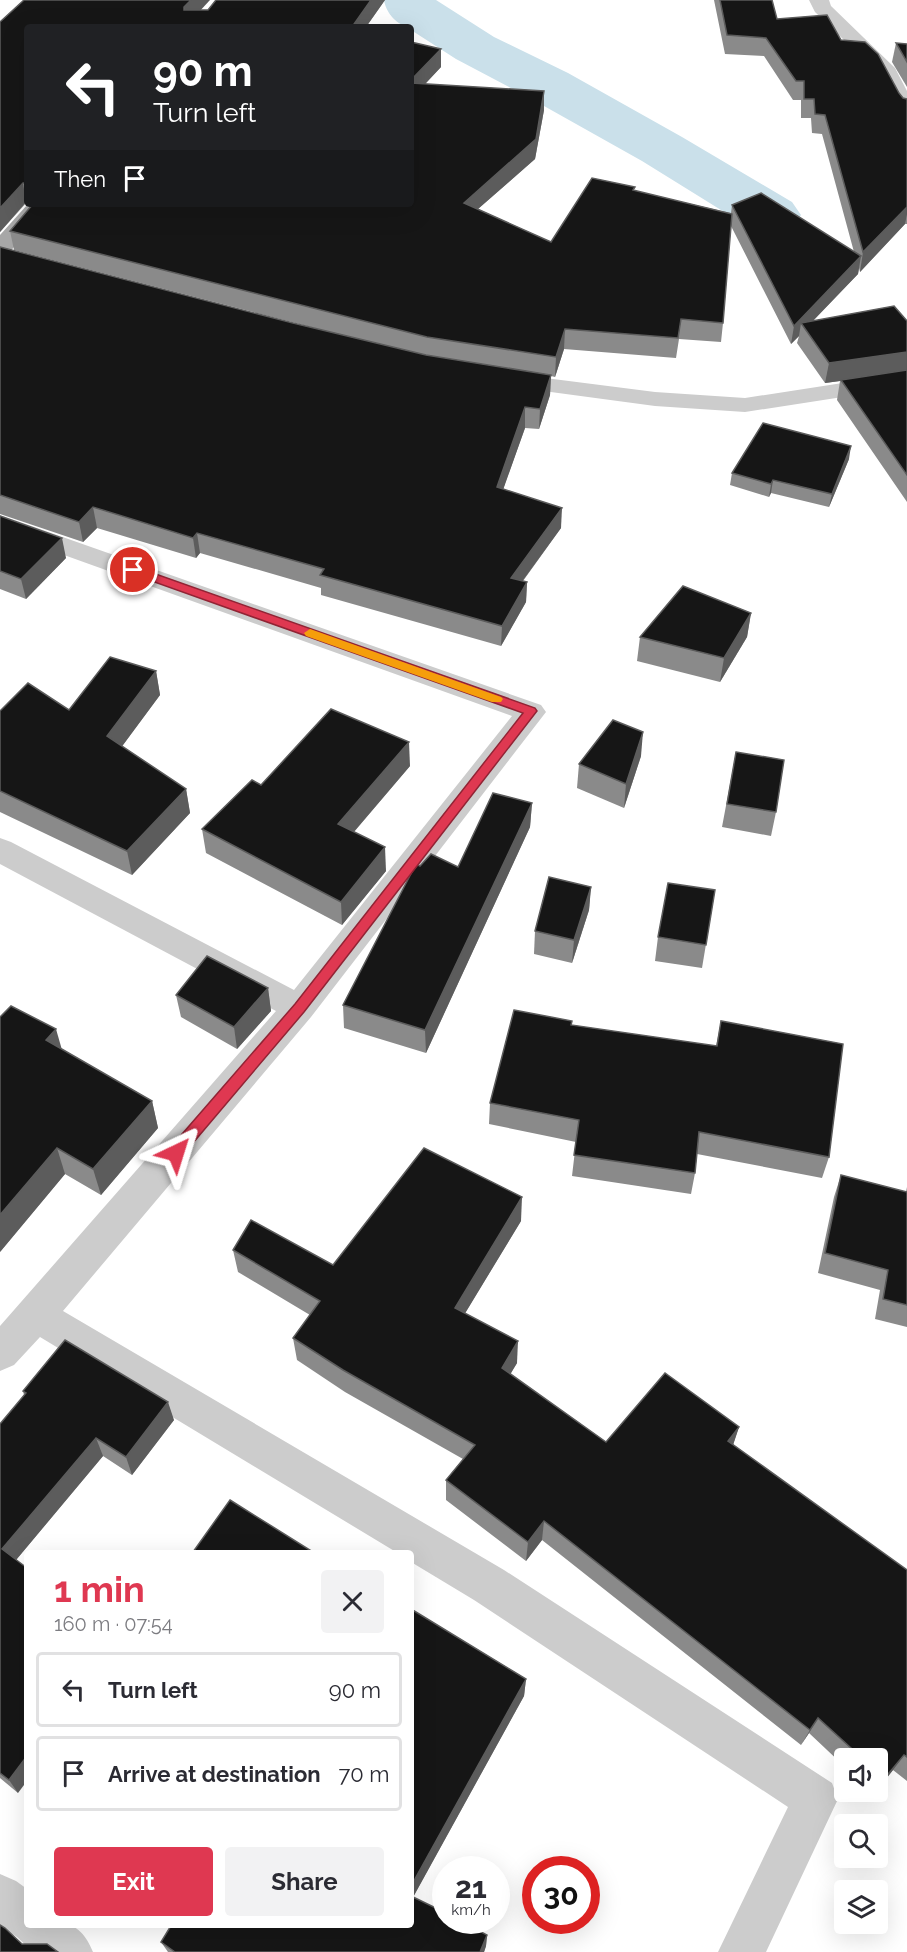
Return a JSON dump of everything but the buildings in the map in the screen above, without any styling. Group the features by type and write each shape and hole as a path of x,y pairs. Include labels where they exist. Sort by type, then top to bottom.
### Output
{"main road":[{"path":"0,249 37,207"}],"street":[{"path":"819,0 822,8 885,68 907,111"},
{"path":"486,376 655,399 745,405 907,380"},
{"path":"0,523 531,711 299,1008 36,1315 0,1353"},
{"path":"0,850 299,1008"},
{"path":"36,1315 489,1585 816,1799 741,1952"},
{"path":"0,1897 24,1916"},
{"path":"40,1928 70,1952"}],"waterway":[{"path":"410,0 411,7 475,48 548,85 662,149 771,215"}],"slow traffic":[{"path":"310,633 497,699"}],"route":[{"path":"133,570 531,711 299,1008 176,1153"}]}
